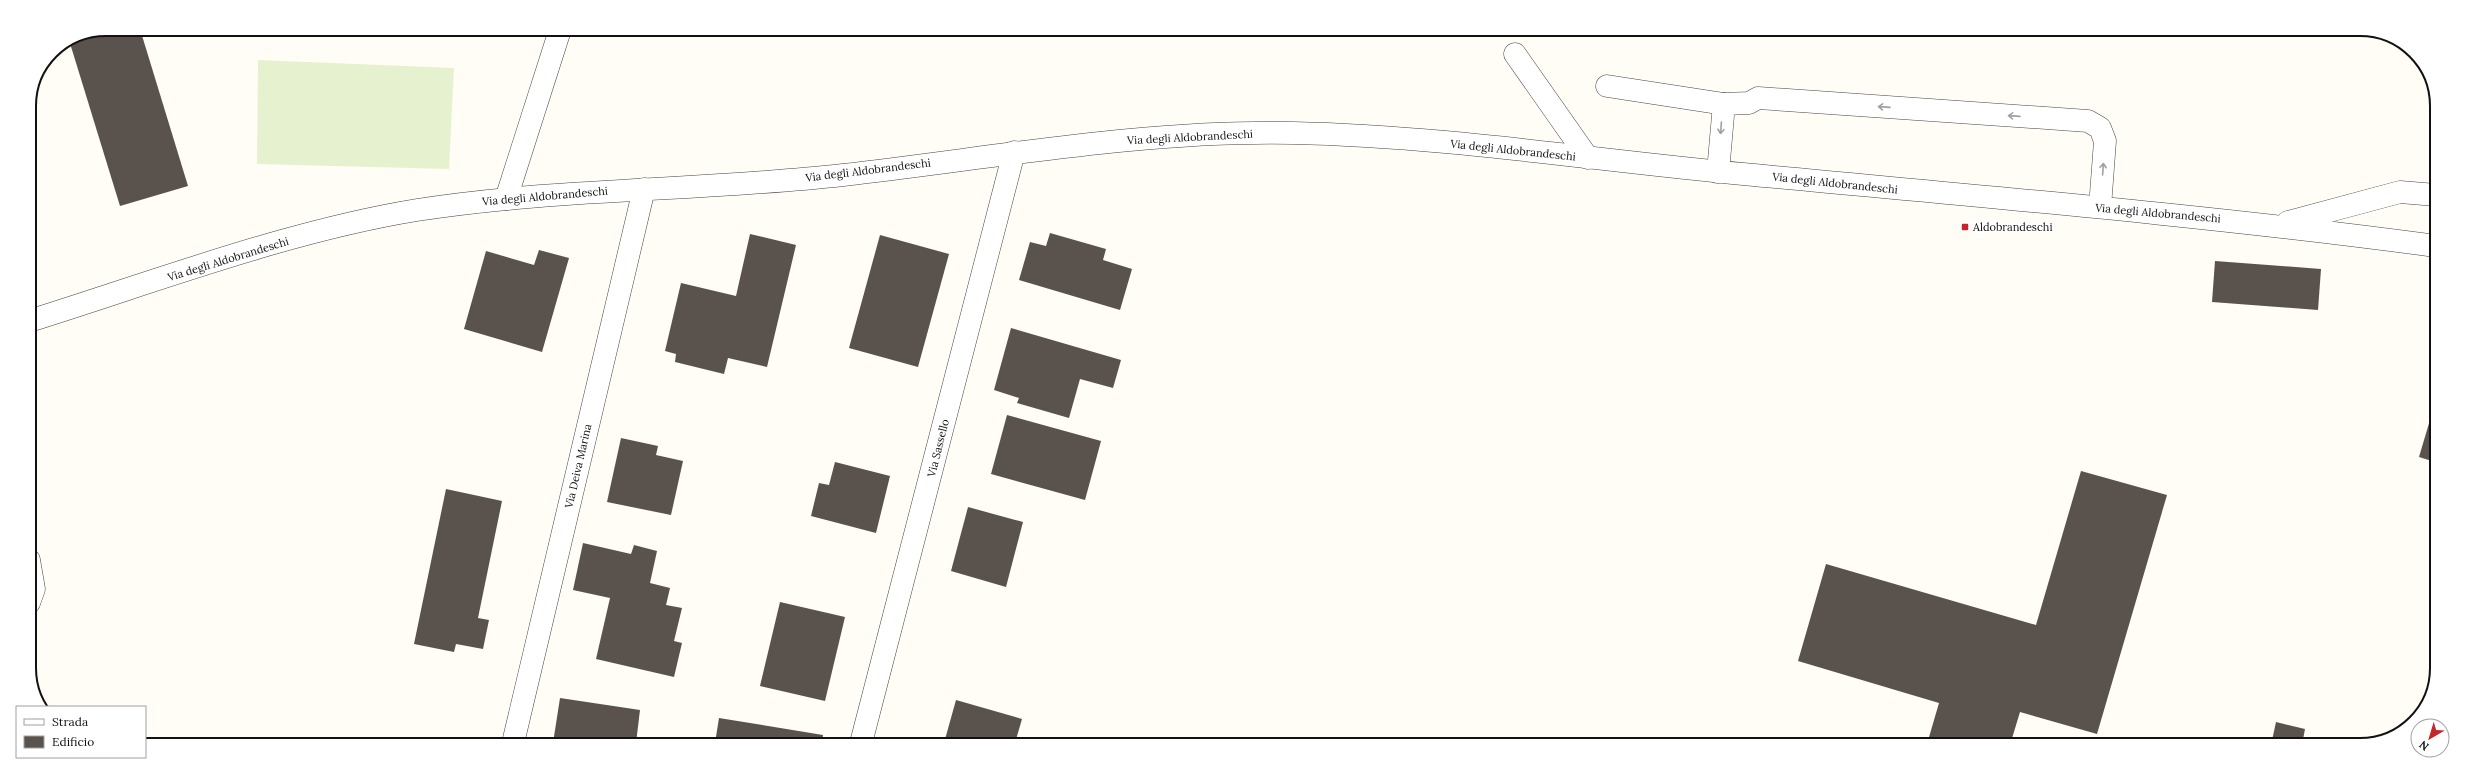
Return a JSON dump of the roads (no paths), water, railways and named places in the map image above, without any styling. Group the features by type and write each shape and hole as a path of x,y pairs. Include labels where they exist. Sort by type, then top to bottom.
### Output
{"street":[{"path":"506,199 558,36"},
{"path":"1515,54 1588,158"},
{"path":"1607,86 1724,104 1749,103 1758,98 2088,121 2100,128 2105,141 2100,208"},
{"path":"1718,172 1724,104"},
{"name":"Via degli Aldobrandeschi","path":"36,319 290,239 410,211 506,199 840,175 1014,152 1220,133 1290,133 1421,140 1718,172 2276,224 2430,245"},
{"name":"Via Sassello","path":"862,738 1014,152"},
{"name":"Via Deiva Marina","path":"514,738 644,189"},
{"path":"2276,224 2400,192 2430,194"}],"place":[{"name":"Aldobrandeschi","path":"1965,227"}]}
